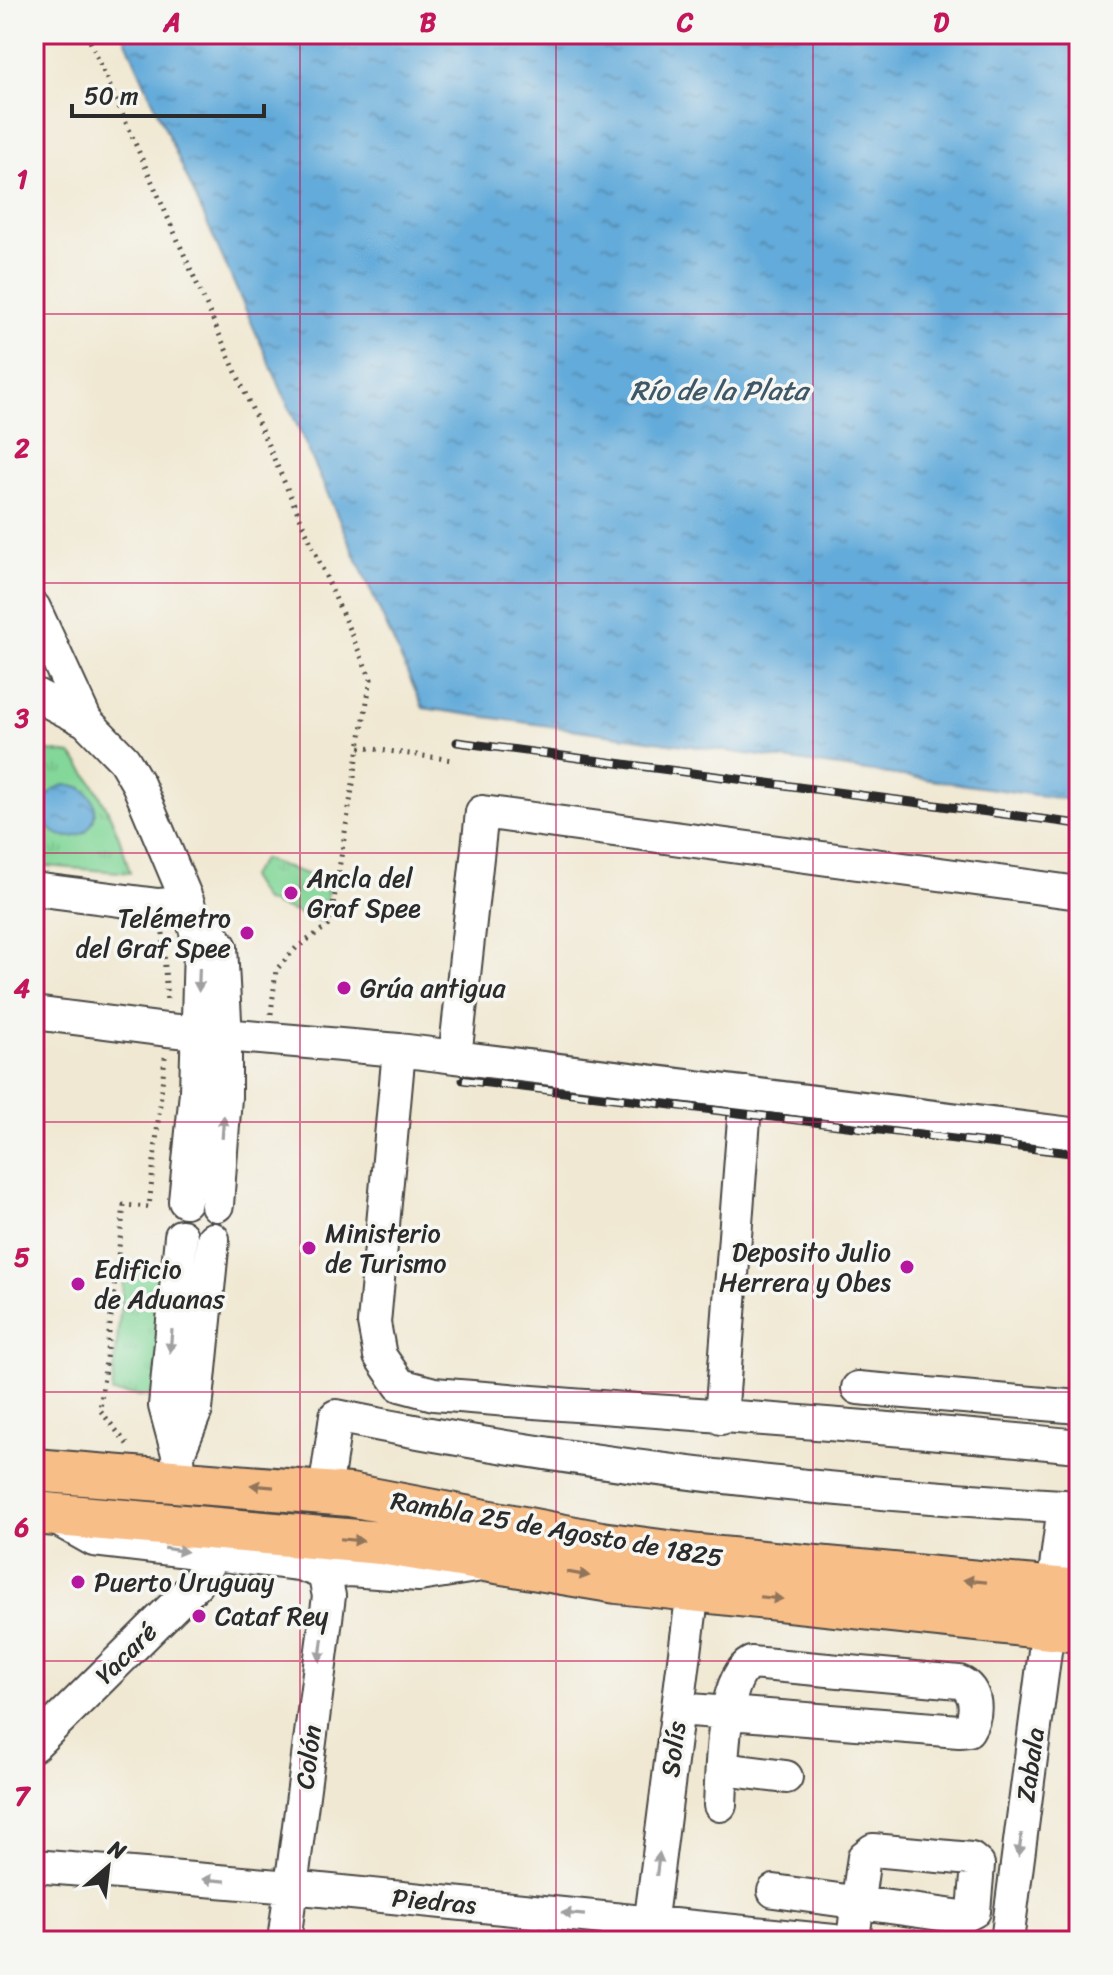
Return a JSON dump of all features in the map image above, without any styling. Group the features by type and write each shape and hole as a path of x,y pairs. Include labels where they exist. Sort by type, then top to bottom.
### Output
{"main road":[{"name":"Rambla 25 de Agosto de 1825","path":"34,1470 179,1467 427,1507 601,1543 696,1573 1065,1610"},
{"name":"Rambla 25 de Agosto de 1825","path":"39,1508 215,1542 381,1543 617,1582 696,1573"}],"street":[{"path":"34,608 86,721"},
{"path":"34,694 86,721 124,760 138,784 173,904 200,946 203,1029 185,1201"},
{"path":"455,1057 482,812 1079,893"},
{"path":"34,889 173,904"},
{"path":"34,1013 399,1050 1079,1135"},
{"path":"203,1029 225,1097 217,1205"},
{"path":"399,1050 374,1323 380,1356 394,1378 414,1392 721,1418 887,1426 1079,1446"},
{"path":"721,1418 746,1093"},
{"path":"181,1236 165,1406 179,1467 215,1542"},
{"path":"179,1467 196,1410 213,1239"},
{"path":"858,1388 1079,1407"},
{"path":"325,1492 336,1416 602,1463 882,1493 1072,1507"},
{"name":"Rambla 25 de Agosto de 1825","path":"39,1508 140,1501 163,1495 179,1467"},
{"name":"Zabala","path":"1007,1941 1065,1610 1072,1507"},
{"name":"Rambla 25 de Agosto de 1825","path":"215,1542 324,1573 349,1570 436,1575 501,1561"},
{"name":"Yacaré","path":"34,1745 196,1584 215,1542"},
{"name":"Colón","path":"284,1941 329,1596 324,1573"},
{"name":"Solís","path":"650,1931 696,1573"},
{"path":"678,1709 727,1716 959,1731 968,1730 973,1721 974,1694 968,1686 959,1682 751,1663 739,1674 727,1716 720,1805"},
{"path":"723,1769 786,1777"},
{"name":"Piedras","path":"34,1866 291,1887 650,1931 834,1941"},
{"path":"774,1891 858,1901 853,1941"}],"path":[{"path":"87,34 371,679 330,924 296,948 276,970 269,1024 203,1029"},
{"path":"359,747 453,760"},
{"path":"130,1448 100,1410 124,1205 149,1207 203,1029 164,937 173,904"}],"green space":[{"path":"34,749 71,754 82,767 108,810 130,873 34,865"},
{"path":"263,859 329,882 323,922 264,901 249,877"},
{"path":"125,1262 168,1266 154,1397 112,1393"}],"water":[{"name":"Río de la Plata","path":"123,34 1079,34 1079,801 423,708"},
{"path":"69,785 87,793 95,811 87,829 69,837 51,829 43,811 51,793"}],"railway":[{"path":"457,742 1079,824"},
{"path":"463,1080 1079,1154"}],"place":[{"name":"Ancla del Graf Spee","path":"291,893"},
{"name":"Telémetro del Graf Spee","path":"247,933"},
{"name":"Grúa antigua","path":"344,988"},
{"name":"Ministerio de Turismo","path":"309,1248"},
{"name":"Deposito Julio Herrera y Obes","path":"907,1267"},
{"name":"Edificio de Aduanas","path":"78,1284"},
{"name":"Puerto Uruguay","path":"78,1582"},
{"name":"Cataf Rey","path":"199,1616"}]}
